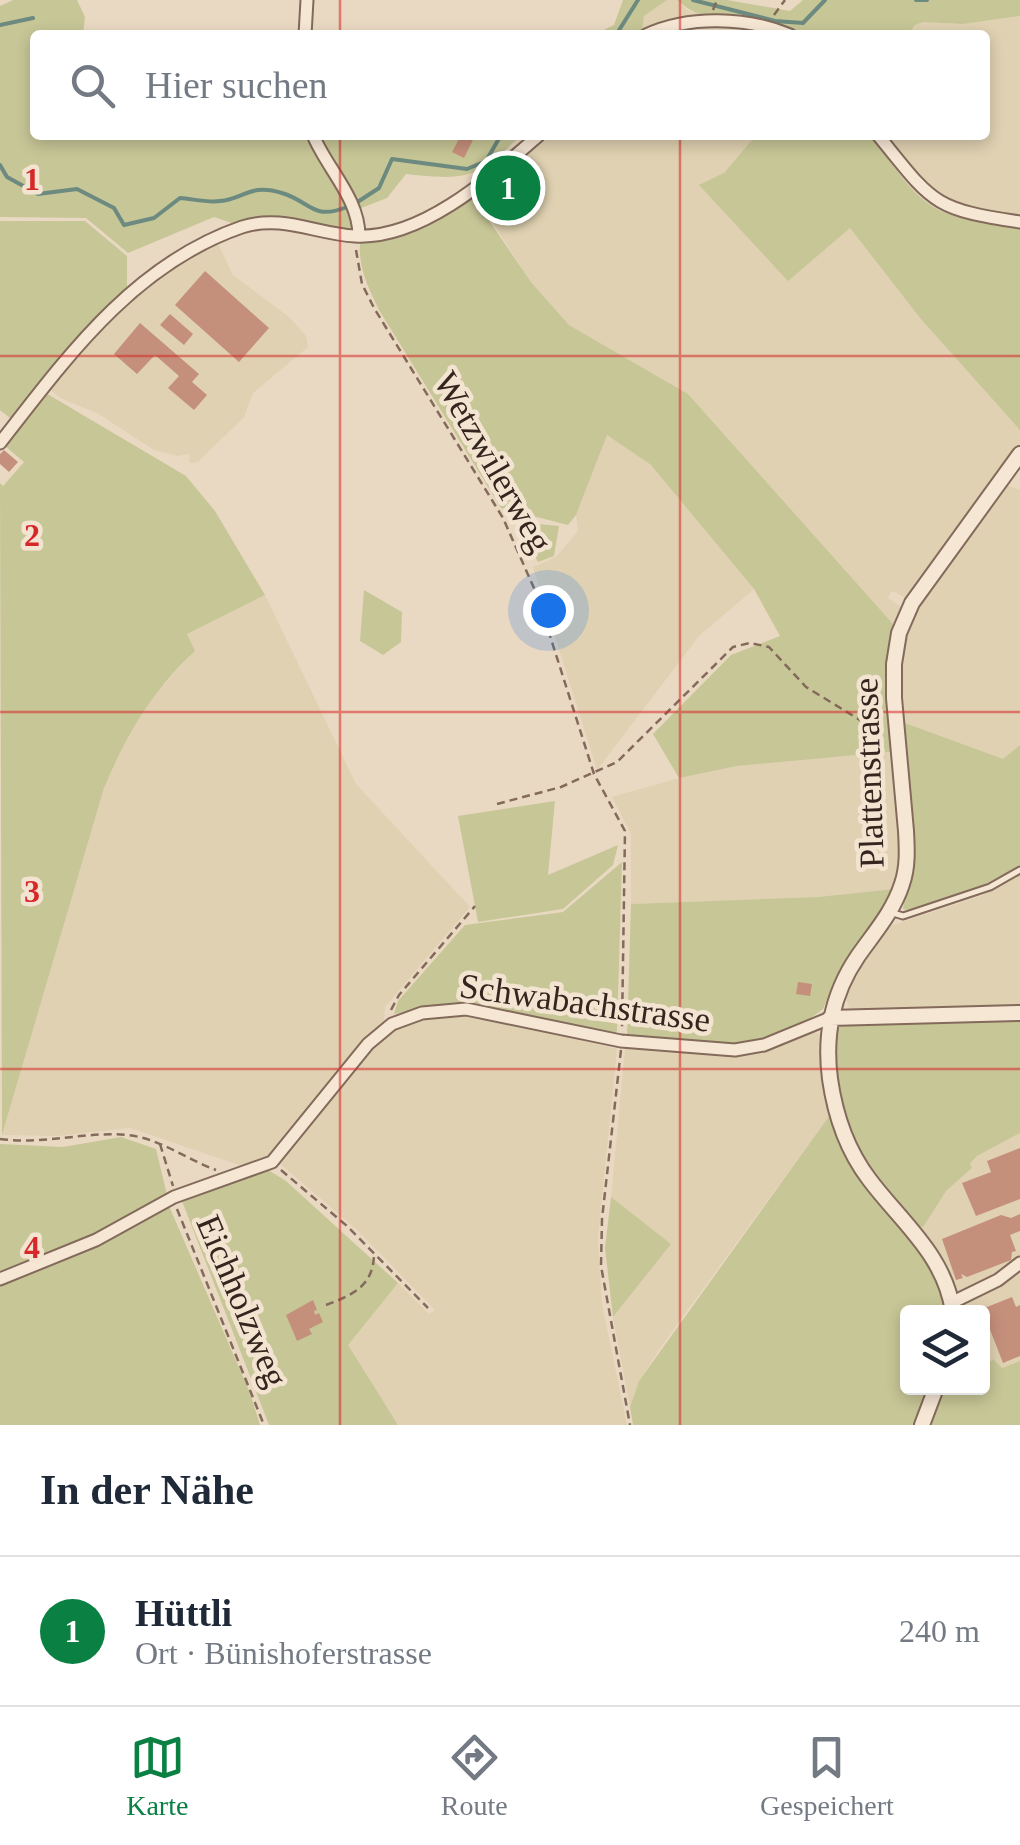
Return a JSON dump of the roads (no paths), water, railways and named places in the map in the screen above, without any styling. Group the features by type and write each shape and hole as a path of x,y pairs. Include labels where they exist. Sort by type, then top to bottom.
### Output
{"street":[{"path":"305,30 306,0"},
{"path":"659,30 674,24 712,22 756,24 775,30"},
{"path":"315,140 353,205 359,236"},
{"path":"0,443 43,385 131,290 174,262 244,227 271,222 359,236 391,232 421,221 467,194 533,140"},
{"path":"882,140 924,192 942,205 965,214 1020,222"},
{"name":"Plattenstrasse","path":"951,1305 941,1271 926,1246 867,1176 852,1152 832,1090 830,1018 840,988 890,913 903,883 907,858 894,664 899,633 912,603 1020,454"},
{"name":"Schwabachstrasse","path":"0,1279 96,1240 174,1197 272,1162 350,1063 392,1024 422,1013 466,1009 621,1041 735,1050 764,1045 830,1018"},
{"path":"830,1018 1020,1013"},
{"path":"957,1305 1020,1263"},
{"path":"922,1425 933,1395"}],"lane":[{"path":"890,913 903,916 990,886 1020,870"}],"waterway":[{"path":"619,30 638,0"},
{"path":"693,0 775,21 803,23 825,0"},
{"path":"916,0 927,0"},
{"path":"0,25 33,18"},
{"path":"356,203 379,188 392,159 467,169 486,161 498,140"},
{"path":"0,165 7,177 38,194 77,189 114,208 124,225 154,218 180,198 228,200 262,190 291,196 318,211 347,207"}],"place":[{"name":"Hüttli","path":"508,188"}]}
